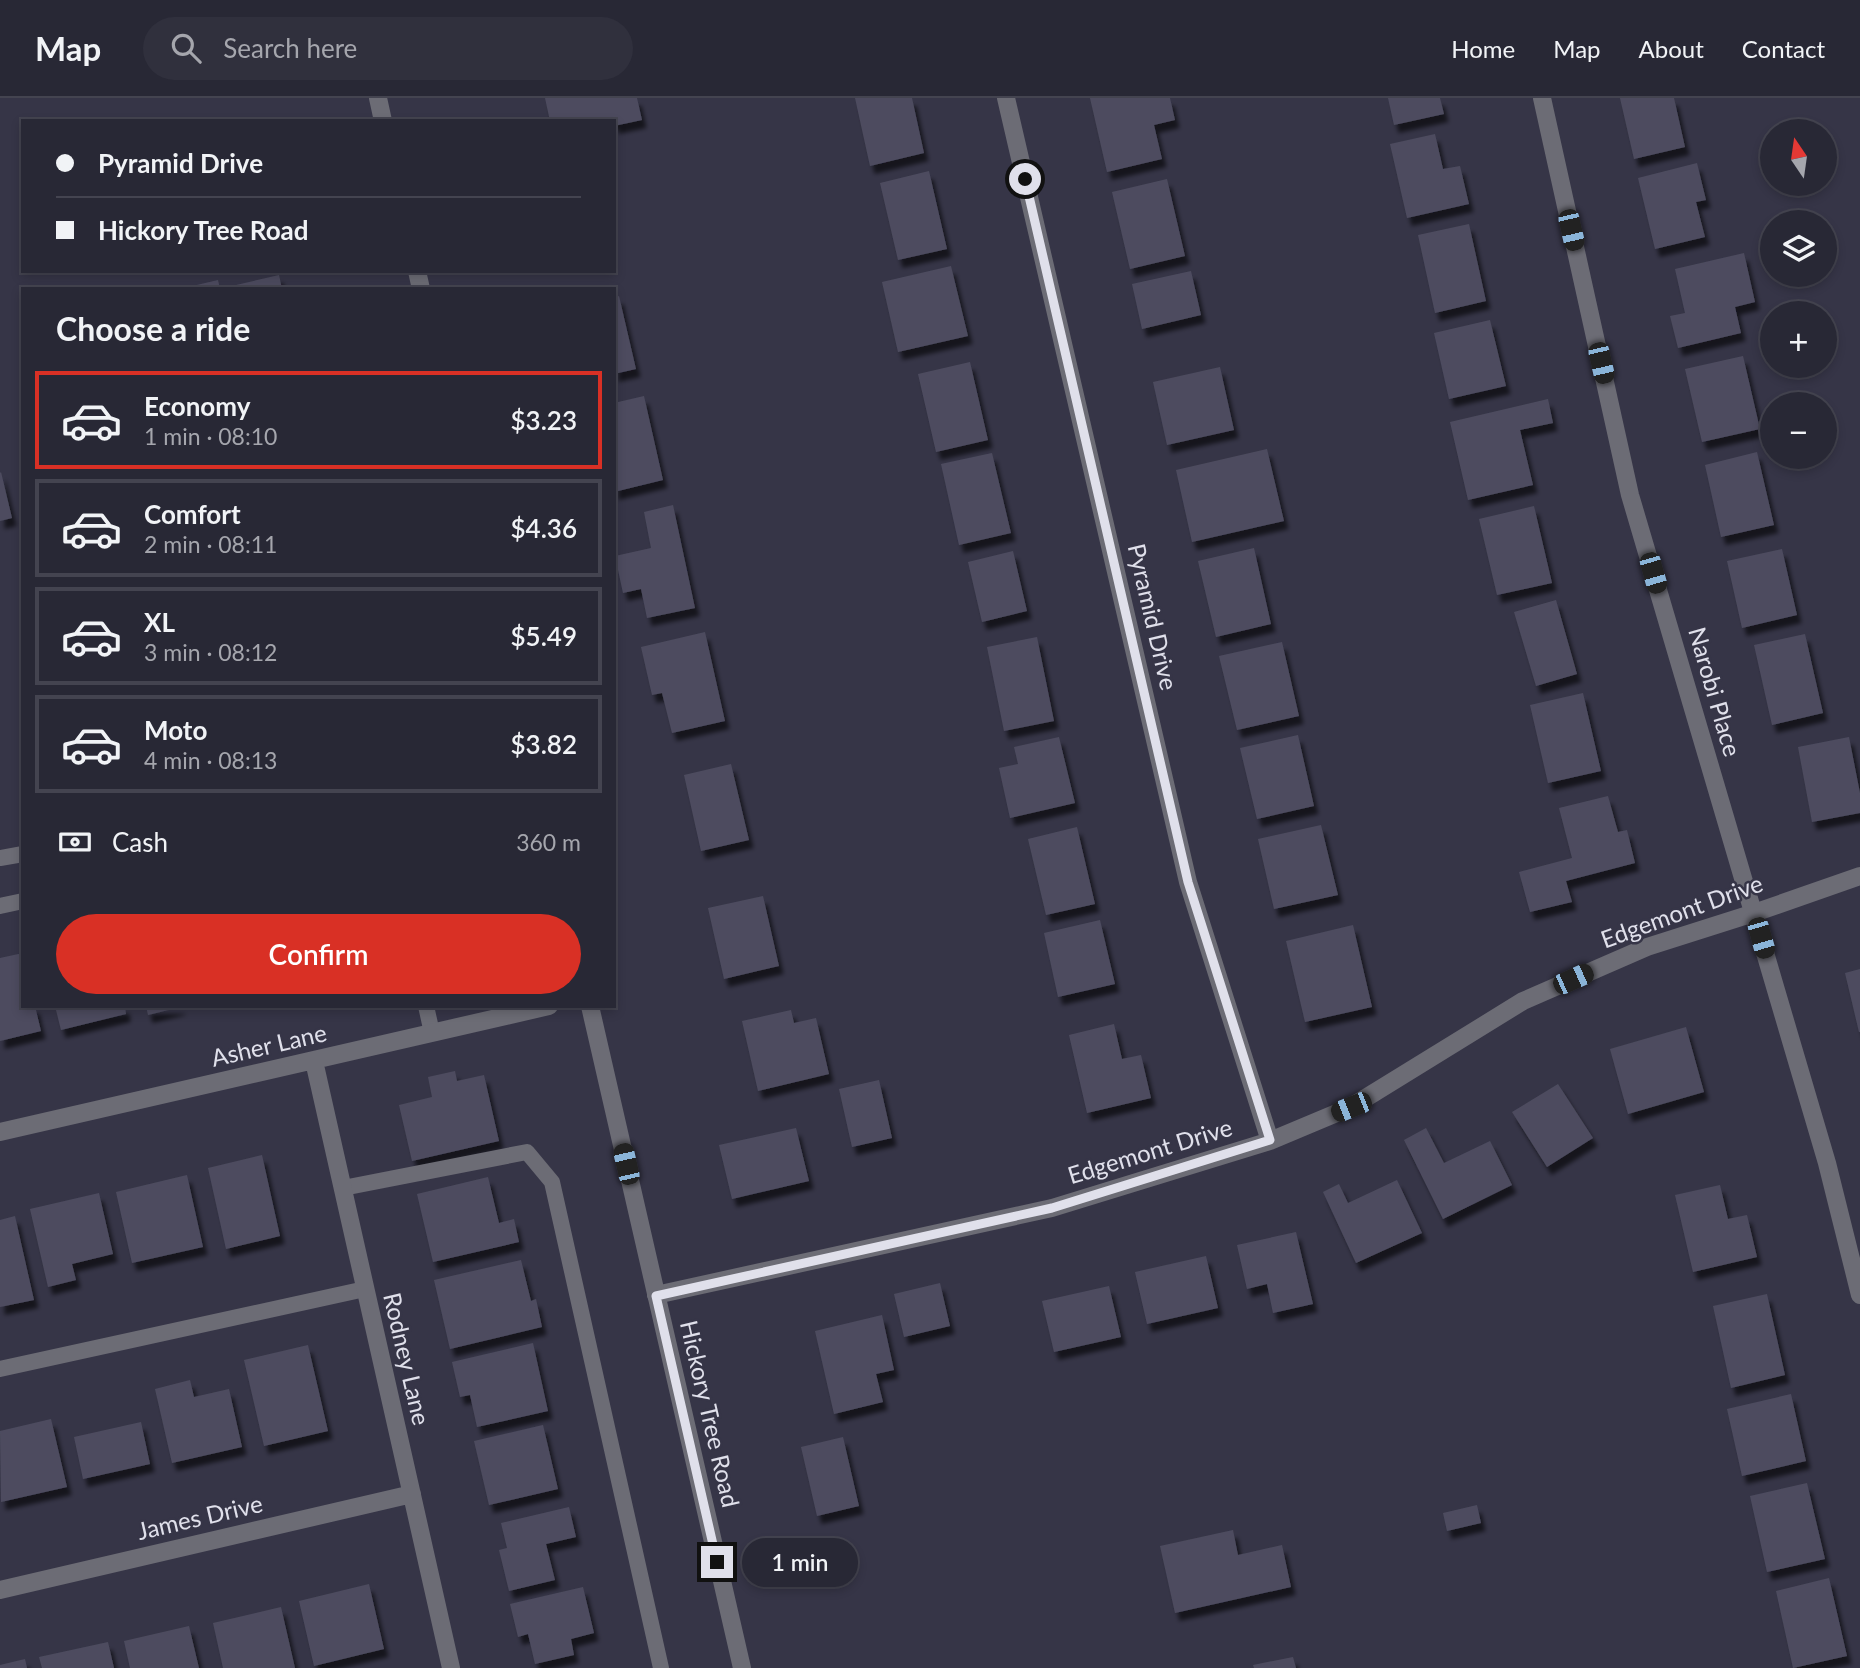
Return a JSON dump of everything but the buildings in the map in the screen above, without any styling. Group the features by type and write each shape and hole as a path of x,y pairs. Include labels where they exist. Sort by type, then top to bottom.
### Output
{"street":[{"path":"378,98 383,119"},
{"name":"Pyramid Drive","path":"1006,98 1188,882 1270,1140"},
{"name":"Narobi Place","path":"1542,98 1630,495 1827,1163 1860,1295"},
{"name":"Edgemont Drive","path":"656,1296 1052,1208 1270,1140 1351,1107 1523,1001 1647,947 1860,876"},
{"name":"Asher Lane","path":"0,1132 540,1008"},
{"name":"Hickory Tree Road","path":"590,1008 742,1668"},
{"name":"Rodney Lane","path":"314,1061 451,1668"},
{"name":"James Drive","path":"0,1590 412,1494"}],"lane":[{"path":"0,858 21,854"},
{"path":"0,906 21,901"},
{"path":"426,1008 432,1033"},
{"path":"342,1188 527,1152 552,1182 661,1668"},
{"path":"0,1369 365,1289"}],"route":[{"path":"717,1562 656,1296 1052,1208 1270,1140 1188,882 1025,179"}]}
